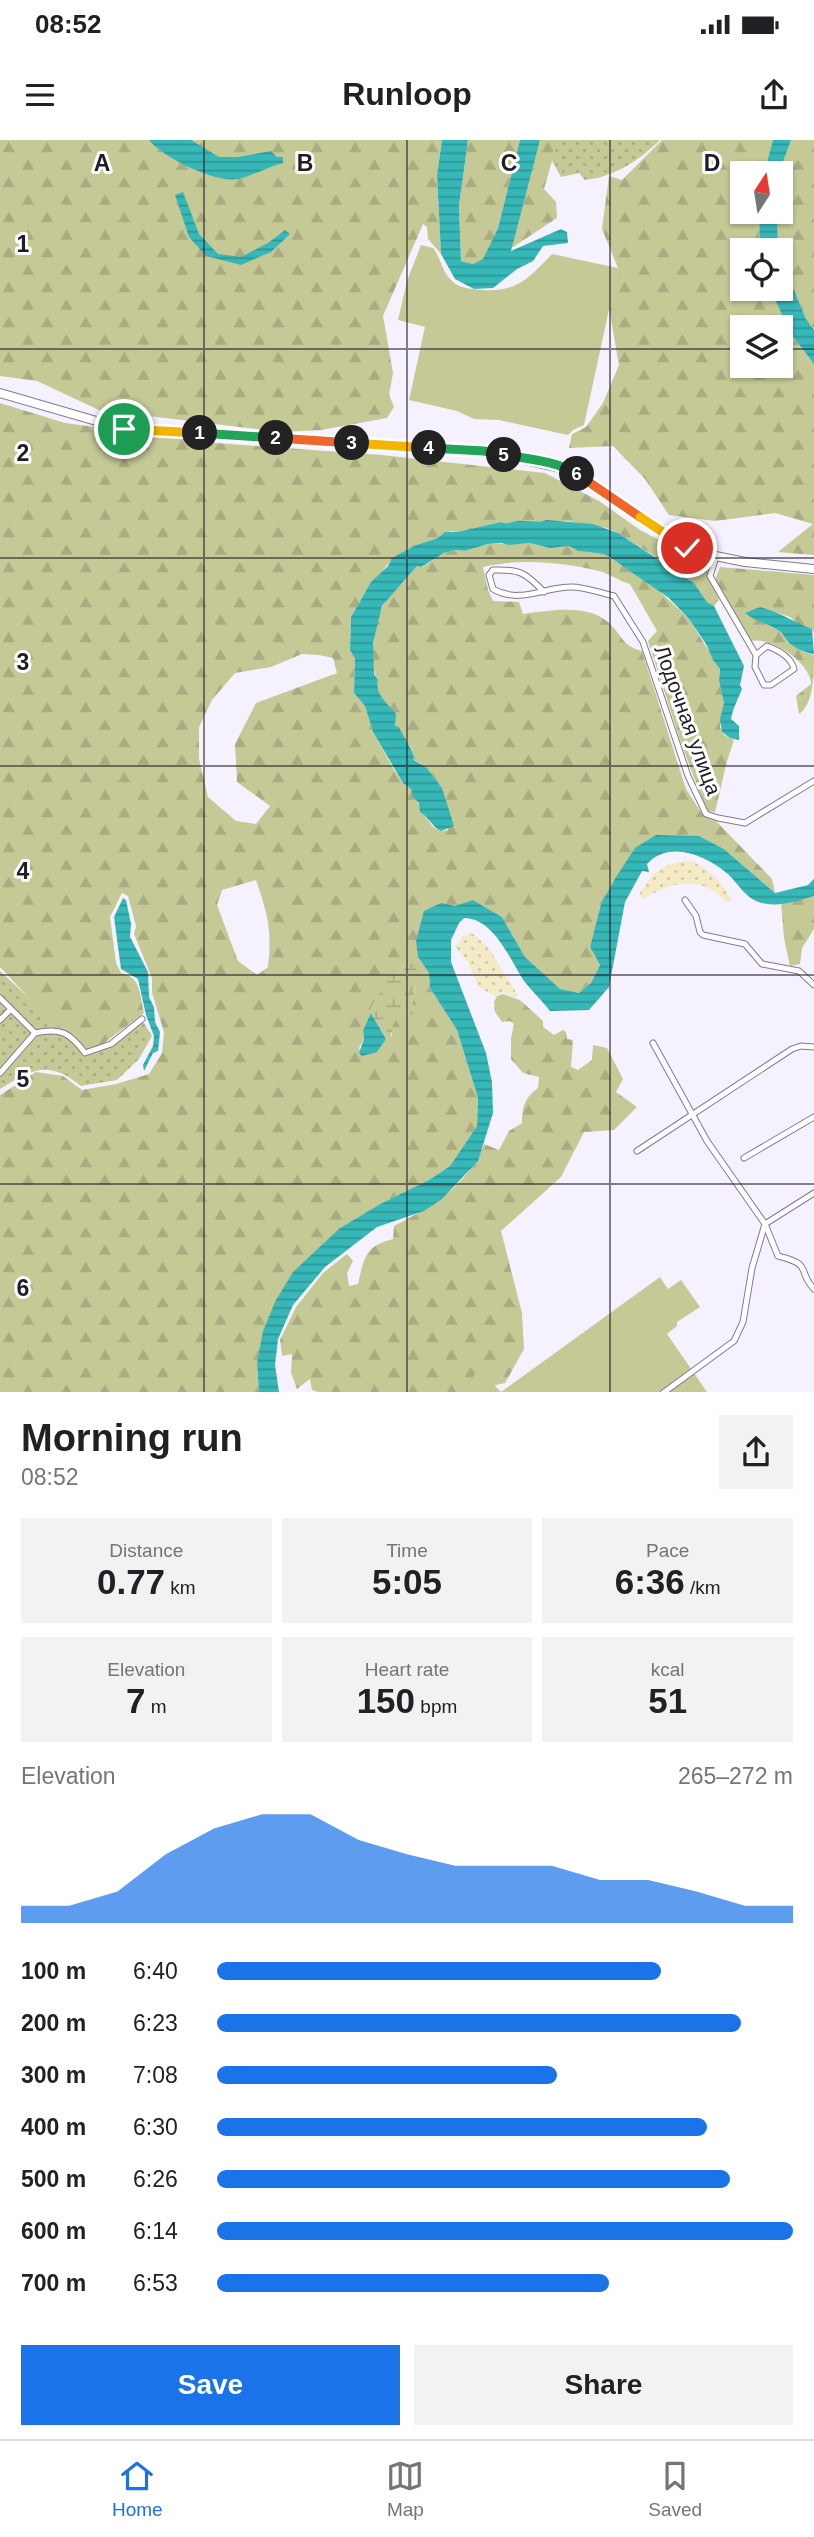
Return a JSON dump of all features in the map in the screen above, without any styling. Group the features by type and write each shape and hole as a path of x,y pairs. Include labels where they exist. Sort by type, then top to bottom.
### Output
{"main road":[{"path":"0,393 124,429 484,451 543,462 570,470 676,542 716,557 814,569"}],"street":[{"path":"716,557 710,576 756,655 755,667 764,685 771,685 794,669 778,649 767,646 756,655"},
{"name":"Лодочная улица","path":"544,592 516,569 493,569 489,575 493,589 504,595 535,595 571,587 614,596 643,642 688,776 706,814 745,823 814,781"},
{"path":"685,900 692,909 703,935 745,944 762,964 799,971 814,985"},
{"path":"0,998 36,1034"},
{"path":"0,1020 11,1009"},
{"path":"0,1073 36,1034 51,1030 72,1036 85,1054 111,1044 142,1019"},
{"path":"653,1043 707,1141 765,1224 778,1255 798,1261 806,1272 808,1283 814,1289"},
{"path":"638,1151 792,1049 801,1046 814,1047"},
{"path":"744,1158 814,1117"},
{"path":"663,1392 734,1341 743,1322 752,1268 765,1224 814,1193"}],"green space":[{"path":"0,140 442,140 437,175 441,254 428,239 427,227 423,224 383,316 393,373 389,395 394,407 387,418 321,430 281,432 99,410 37,381 0,376"},
{"path":"468,140 520,140 498,228 483,260 473,264 461,261 459,206"},
{"path":"540,140 558,140 544,189 556,202 557,218 510,249"},
{"path":"558,140 660,140 626,166 585,180 579,173 561,177 551,159"},
{"path":"662,140 773,140 767,161 730,161 730,224 759,224 760,238 730,238 730,301 776,301 782,315 730,315 730,378 793,378 793,337 814,364 814,555 778,552 813,524 775,513 715,521 669,515 645,479 613,446 569,448 572,434 586,427 603,403 619,365 609,308 618,268 602,229 609,176 622,180"},
{"path":"791,140 814,140 814,330 806,319 793,287 793,238 778,238 777,224 793,224 793,161 783,161"},
{"path":"421,245 433,248 452,281 470,289 495,290 514,286 552,254 618,268 584,425 568,435 499,420 474,419 457,411 409,400 425,327 398,320 407,281"},
{"path":"0,403 65,423 216,443 382,455 545,473 599,501 640,530 705,564 719,600 714,606 707,602 694,583 684,575 607,528 567,521 501,522 451,531 393,558 365,592 351,617 350,650 355,659 354,693 365,706 373,732 393,768 403,783 411,789 433,827 441,831 448,830 442,788 427,768 414,759 411,747 395,726 393,710 381,697 378,689 373,664 375,631 384,604 391,595 418,565 422,567 444,553 465,551 488,544 569,546 578,551 604,554 654,586 689,619 720,669 719,681 724,703 720,727 724,735 734,740 715,812 707,811 682,746 648,641 657,631 630,584 599,571 556,563 526,562 483,567 493,601 519,602 523,614 556,610 590,613 609,623 630,646 642,651 686,789 704,817 716,821 772,879 775,893 724,849 699,836 656,835 601,904 590,947 600,965 591,983 579,993 560,990 525,957 502,917 473,900 418,957 429,973 430,988 457,1030 478,1098 477,1126 450,1166 340,1228 257,1363 259,1392 0,1392 0,1095 36,1072 63,1076 82,1090 149,1074 162,1053 164,1032 152,993 152,978 134,934 136,926 128,896 122,893 110,917 116,963 121,973 136,982 144,1013 100,1046 85,1050 75,1036 58,1029 0,967","holes":["302,654 319,655 333,658 337,673 256,703 235,744 237,782 270,806 256,824 236,821 208,797 199,759 199,727 212,700 235,673 271,667","256,880 266,913 270,943 268,967 257,975 238,961 217,905 222,890","404,965 416,985 412,1004 423,1019 406,1013 399,1016 394,1021 392,1035 387,1038 370,1011 385,985","371,1013 386,1039 362,1056 359,1048 364,1039 363,1030"]},
{"path":"720,567 814,575 814,634 812,629 800,625 790,617 759,607 749,616 782,632 787,642 814,655 810,696 799,714 796,696 811,684 809,676 789,653 769,643 751,641 715,580"},
{"path":"814,896 814,929 802,948 800,964 790,966 781,903"},
{"path":"411,963 423,978 416,985 412,1004 420,1007 424,1020 406,1013 401,1015 395,1021 388,1040 370,1011 391,976"},
{"path":"0,971 72,1038 86,1056 112,1047 140,1021 152,1036 139,1059 117,1080 81,1086 59,1073 41,1070 22,1076 0,1089"},
{"path":"503,994 520,1000 543,1021 543,1027 554,1035 563,1030 566,1032 567,1039 573,1040 571,1067 578,1070 592,1060 593,1045 607,1048 623,1079 616,1092 637,1107 614,1130 584,1132 561,1177 501,1231 522,1313 524,1349 505,1383 466,1392 318,1392 312,1390 310,1379 297,1389 291,1373 292,1354 282,1356 280,1340 296,1307 323,1273 347,1254 353,1261 347,1273 349,1286 358,1284 367,1254 377,1245 393,1239 394,1226 435,1203 469,1171 484,1144 499,1150 509,1131 522,1123 525,1103 538,1088 539,1077 523,1073 511,1059 514,1024 510,1021 502,1022 495,1012 494,1002 497,996"},
{"path":"660,1277 668,1289 681,1280 700,1307 677,1322 677,1326 667,1334 707,1392 501,1392"},
{"path":"479,1369 501,1392 462,1392"}],"sand":[{"path":"691,861 715,877 731,900 726,902 707,887 696,884 675,885 643,899 639,895 654,874 666,866"},
{"path":"471,933 484,943 496,960 518,995 515,998 503,992 495,996 479,987 467,961 454,945 459,944 462,936"}],"water":[{"path":"149,140 191,140 219,157 238,157 271,151 277,157 283,157 283,163 243,178 227,179 203,173 177,161"},
{"path":"442,140 468,140 459,206 461,261 473,264 483,259 498,228 520,140 540,140 511,251 561,229 567,232 568,243 543,246 533,261 517,269 493,288 474,289 455,279 441,254 437,175"},
{"path":"773,140 791,140 783,161 767,161"},
{"path":"183,192 199,234 218,254 241,257 268,243 285,230 290,234 271,252 241,265 206,256 189,237 175,195"},
{"path":"759,224 777,224 778,238 760,238"},
{"path":"793,287 806,319 814,330 814,364 793,337 793,315 782,315 776,301 793,301"},
{"path":"547,520 593,524 618,533 694,583 707,602 714,606 744,666 740,685 742,689 731,719 739,726 739,740 722,732 720,719 724,703 719,681 720,669 689,619 669,598 611,558 604,554 578,551 569,546 550,548 529,543 488,544 465,551 444,553 421,567 417,566 382,606 373,643 374,674 378,680 378,691 396,714 395,726 399,727 414,760 427,768 442,788 454,826 441,831 420,812 419,803 413,797 411,789 403,783 373,732 365,706 354,693 355,659 350,650 351,617 371,582 388,566 392,558 416,545 438,538 445,532 457,532 501,522"},
{"path":"760,607 812,629 814,654 797,648 788,642 781,632 745,613"},
{"path":"656,835 699,836 724,849 775,893 808,885 814,879 814,896 785,903 763,903 748,896 729,875 700,857 677,851 656,857 647,864 649,872 642,871 625,902 609,987 589,1010 550,1011 524,981 492,932 475,920 464,918 451,940 451,962 486,1053 492,1082 493,1113 478,1161 442,1199 424,1211 377,1227 325,1267 293,1305 278,1339 275,1365 279,1392 259,1392 257,1363 263,1331 276,1300 293,1272 340,1228 450,1166 477,1126 478,1098 457,1030 430,988 429,973 418,957 416,941 424,911 441,903 455,906 473,900 502,917 525,957 560,989 579,993 591,983 600,965 590,947 601,904 635,848"},
{"path":"123,898 126,900 131,924 130,937 148,972 149,997 160,1032 158,1051 153,1053 144,1071 143,1065 153,1046 154,1036 138,979 121,969 114,917"},
{"path":"371,1013 386,1039 377,1052 362,1056 359,1053 364,1039 363,1030"}],"route":[{"path":"124,429 484,451 543,462 570,470 687,548"}]}
